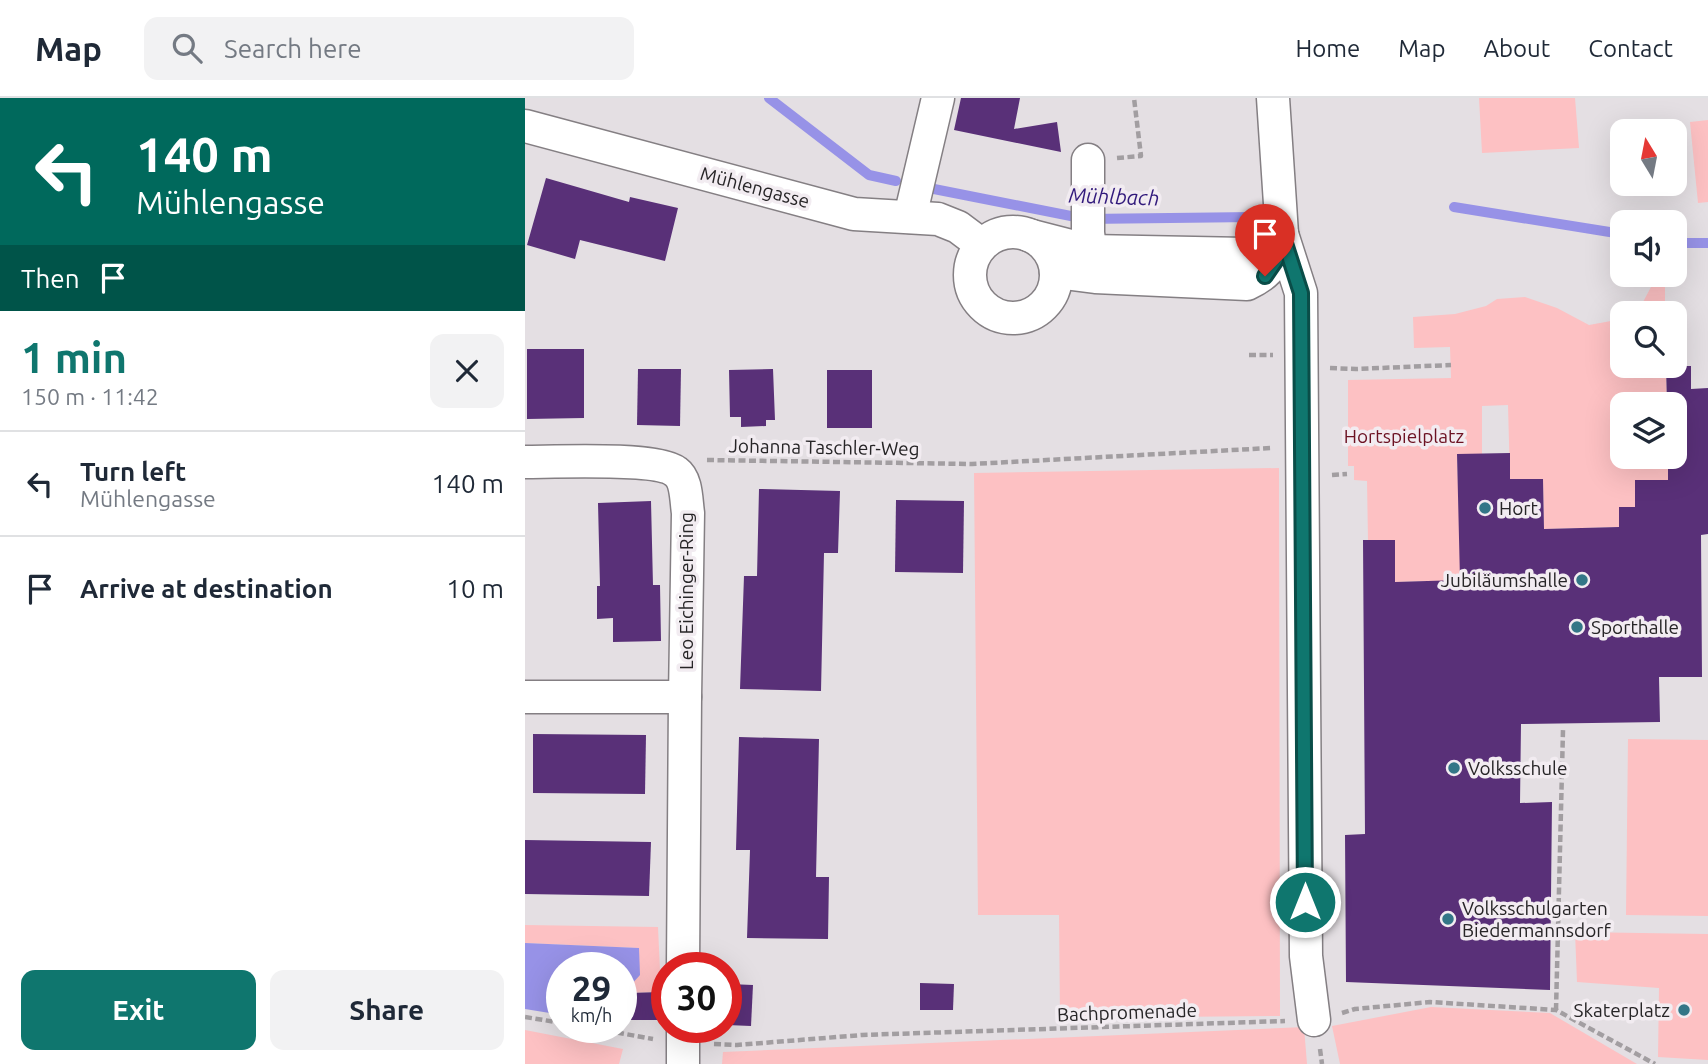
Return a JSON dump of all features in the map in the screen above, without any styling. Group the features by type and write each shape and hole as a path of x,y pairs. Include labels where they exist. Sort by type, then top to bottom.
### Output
{"street":[{"path":"910,217 938,98"},
{"path":"1273,98 1282,221 1301,293 1306,956 1317,1034"},
{"name":"Mühlengasse","path":"525,126 854,214 938,219 958,228 982,245"},
{"path":"1087,175 1091,254"},
{"path":"1022,233 1035,238 1046,247 1053,259 1055,285 1050,298 1042,307 1030,314 1003,317 990,311 979,301 972,287 971,266 982,245 1008,232 1022,233 1091,254 1247,284 1265,276 1276,260 1282,221"},
{"path":"1056,272 1091,254"},
{"path":"525,462 633,463 664,467 677,472"},
{"name":"Leo Eichinger-Ring","path":"677,472 684,486 688,513 683,952"},
{"name":"Leo Eichinger-Ring","path":"525,697 685,697"}],"path":[{"path":"1087,175 1141,156 1134,98"},
{"path":"1249,355 1302,355 1326,368 1451,365"},
{"name":"Johanna Taschler-Weg","path":"677,472 710,458 931,461 1303,446"},
{"path":"1556,1010 1563,730"},
{"name":"Bachpromenade","path":"637,1036 683,1045 737,1045 862,1035 1317,1034 1355,1009 1430,1002 1556,1010 1655,1064"},
{"path":"525,1017 546,1020"},
{"path":"1317,1034 1322,1064"}],"green space":[{"path":"1479,98 1575,98 1579,148 1482,153"},
{"path":"1708,120 1708,202 1698,203 1690,122"},
{"path":"1651,287 1665,287 1665,301 1644,301"},
{"name":"Hortspielplatz","path":"1525,297 1557,308 1589,325 1610,321 1610,378 1666,378 1667,392 1610,392 1610,469 1668,469 1668,480 1635,481 1635,507 1619,507 1619,527 1544,529 1543,479 1510,479 1508,405 1482,406 1482,454 1457,455 1466,710 1434,581 1395,582 1395,540 1368,540 1367,481 1354,480 1354,466 1348,466 1348,380 1451,378 1450,347 1414,348 1413,317 1455,314 1486,306 1497,299"},
{"path":"1279,468 1280,1016 1060,1018 1059,915 978,915 974,473"},
{"path":"1628,739 1708,740 1708,916 1626,915"},
{"path":"525,925 658,927 659,952 651,952 651,992 637,993 638,948 525,943"},
{"path":"1575,932 1708,934 1708,1060 1658,1057 1659,988 1577,982"},
{"path":"1431,1007 1550,1013 1637,1064 1340,1064 1332,1026"},
{"path":"1304,1027 1307,1064 722,1064 723,1052"},
{"path":"525,1030 546,1034 546,1043 592,1043 623,1049 619,1064 525,1064"}],"shaded area":[{"path":"525,943 639,948 640,975 637,978 637,952 546,952 546,1012 525,1009"}],"building":[{"path":"961,98 1020,98 1014,129 1057,122 1061,152 954,130"},
{"path":"546,178 629,202 630,197 678,208 665,261 580,240 575,259 527,245"},
{"path":"527,349 584,349 584,418 527,419"},
{"name":"Jubiläumshalle","path":"1687,366 1691,366 1691,389 1708,388 1708,534 1701,535 1702,677 1659,677 1660,722 1521,724 1520,803 1552,802 1550,990 1346,982 1345,835 1365,834 1363,540 1395,540 1395,582 1460,580 1457,454 1510,453 1510,479 1543,479 1544,529 1619,527 1619,507 1635,507 1635,480 1668,480 1668,469 1687,469 1687,392 1667,392 1666,378 1687,378"},
{"path":"638,369 681,369 680,426 637,425"},
{"path":"773,369 775,420 766,420 766,426 741,427 741,417 730,417 729,370"},
{"path":"827,370 872,370 872,428 827,428"},
{"path":"759,489 840,491 838,553 824,553 821,691 740,689 744,576 757,576"},
{"path":"896,500 964,501 963,573 895,572"},
{"path":"651,501 653,585 660,585 661,641 613,642 613,618 597,619 597,586 600,586 598,503"},
{"path":"533,734 646,735 645,794 533,793"},
{"path":"739,737 819,739 816,877 829,877 828,939 747,938 750,850 736,850"},
{"path":"525,840 651,842 649,896 525,894"},
{"path":"920,983 954,984 953,1010 920,1010"},
{"path":"742,985 753,985 751,1026 742,1026"},
{"path":"651,992 651,1020 637,1020 637,993"}],"waterway":[{"name":"Mühlbach","path":"769,98 869,175 896,181"},
{"name":"Mühlbach","path":"934,189 1086,219 1254,217"},
{"name":"Mühlbach","path":"1454,207 1610,232"},
{"name":"Mühlbach","path":"1687,243 1708,243"}],"place":[{"name":"Hort","path":"1485,508"},
{"name":"Jubiläumshalle","path":"1582,580"},
{"name":"Sporthalle","path":"1577,627"},
{"name":"Volksschule","path":"1454,768"},
{"name":"Volksschulgarten Biedermannsdorf","path":"1448,919"},
{"name":"Skaterplatz","path":"1684,1010"}],"route":[{"path":"1265,276 1276,260 1282,234 1301,293 1305,902"}]}
